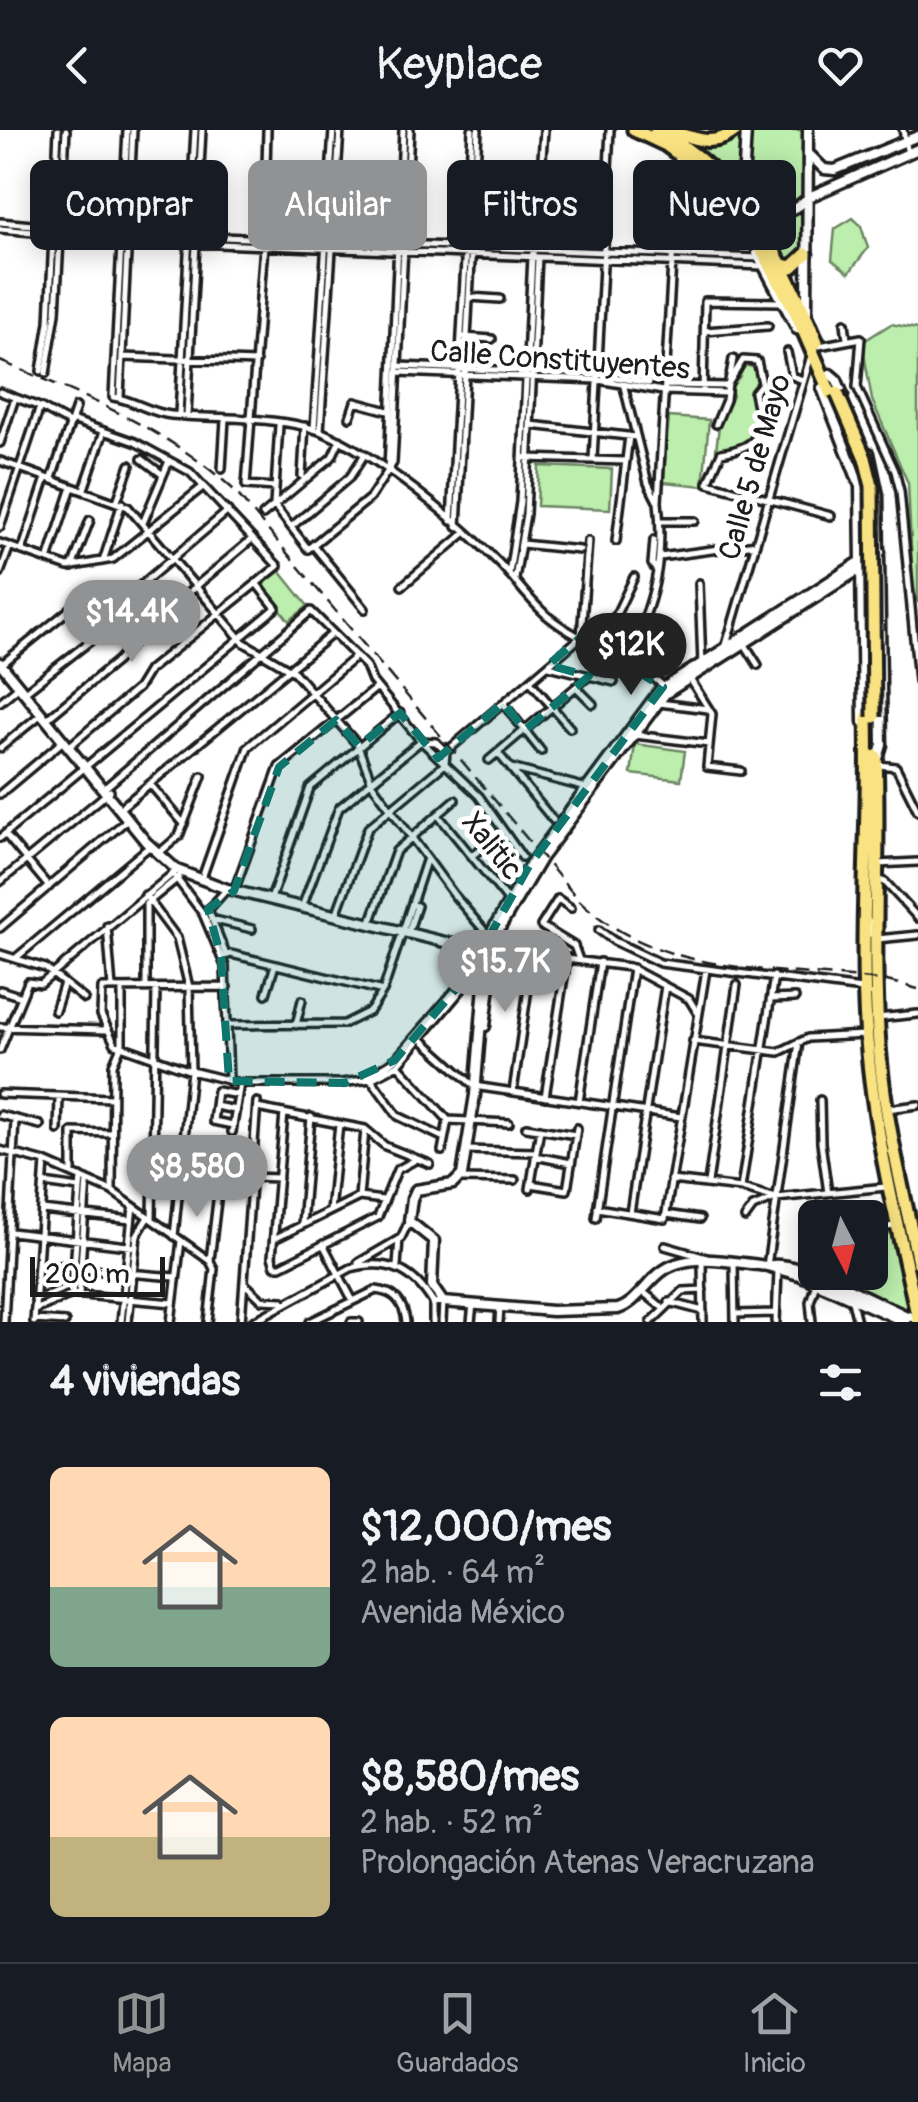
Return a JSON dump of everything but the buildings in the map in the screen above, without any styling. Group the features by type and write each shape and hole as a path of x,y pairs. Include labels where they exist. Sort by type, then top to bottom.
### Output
{"highway":[{"path":"634,130 666,145 686,160"},
{"path":"656,130 702,160"},
{"path":"675,131 711,142 736,130"},
{"path":"758,250 801,324 865,458 872,486 871,717 878,1018 886,1109 913,1214 918,1262"},
{"path":"769,250 808,319 834,394"},
{"path":"763,261 797,265 806,254"},
{"path":"872,766 867,1034 876,1116 918,1318"}],"main road":[{"path":"744,160 746,130"},
{"path":"808,130 808,319"},
{"path":"811,156 824,170 846,167 918,136"},
{"path":"666,145 678,159"},
{"path":"796,206 918,149"},
{"path":"846,167 850,178"},
{"path":"763,261 810,359 857,474 863,748 872,766"},
{"path":"830,374 875,472 882,745 872,766"},
{"path":"484,951 555,836 666,689 880,556"},
{"path":"666,689 689,677 726,645 742,639"},
{"path":"1,664 178,874 484,951 493,960 486,985 476,1089 460,1178 453,1184 416,1190 412,1198 409,1220 434,1241 428,1285 438,1302 552,1310 618,1308 627,1306 672,1264 706,1261 797,1271"},
{"path":"555,836 634,735 654,702"},
{"path":"107,791 154,848"},
{"path":"767,1266 774,1263 918,1318"},
{"path":"832,1290 905,1322"}],"street":[{"path":"61,160 62,130"},
{"path":"128,160 130,130"},
{"path":"197,160 198,130"},
{"path":"267,160 268,130"},
{"path":"334,160 336,130"},
{"path":"406,160 407,130"},
{"path":"474,160 475,130"},
{"path":"515,580 522,544 544,130"},
{"path":"593,460 610,130"},
{"path":"902,130 908,154"},
{"path":"627,658 650,610 660,557 658,502 678,159"},
{"path":"0,226 30,229"},
{"path":"44,372 52,331 56,250"},
{"path":"122,250 117,397 164,413 305,426 340,440 388,469 465,533 550,618 627,658 666,689"},
{"path":"183,415 192,250"},
{"path":"263,250 246,486 275,488"},
{"path":"317,430 330,250"},
{"path":"310,547 370,498 393,463 402,250"},
{"path":"469,250 763,261"},
{"path":"464,337 470,297 469,250"},
{"path":"454,524 469,250"},
{"path":"470,297 500,298"},
{"path":"703,389 705,301 784,302"},
{"path":"845,322 847,340"},
{"path":"705,331 768,326"},
{"path":"464,337 492,339"},
{"path":"819,346 861,338 857,387 895,471 900,491 918,681"},
{"path":"787,352 792,376 802,380"},
{"path":"118,357 256,362"},
{"path":"716,424 733,359"},
{"path":"728,387 745,359 759,363 762,383 754,397 761,414 756,436 742,450 721,454 708,483 831,516"},
{"name":"Calle 5 de Mayo","path":"726,645 810,359"},
{"path":"388,469 388,411 394,369"},
{"name":"Calle Constituyentes","path":"394,369 598,377 664,388 728,387"},
{"path":"509,574 531,425 531,375"},
{"path":"622,383 633,436 658,502"},
{"name":"Calle Constituyentes","path":"622,383 649,383"},
{"path":"0,392 72,422 136,442 169,460 204,486 278,566 149,670 138,688 0,794"},
{"path":"0,443 15,398"},
{"path":"350,418 355,402 388,411"},
{"path":"0,527 40,407"},
{"path":"22,550 76,408"},
{"path":"222,469 225,419"},
{"path":"279,424 274,505 365,609"},
{"path":"531,425 633,436"},
{"path":"302,476 305,426"},
{"path":"84,490 104,431"},
{"path":"616,541 633,436"},
{"path":"263,515 332,457 340,440"},
{"path":"291,526 350,478 365,454"},
{"path":"526,458 626,461"},
{"path":"142,459 163,476"},
{"path":"143,524 169,460"},
{"path":"0,461 120,502 143,524 240,638 290,668 359,746 372,782 491,938"},
{"path":"103,561 130,465"},
{"path":"648,484 661,483"},
{"path":"48,560 72,485"},
{"path":"0,543 72,567 118,557 204,486"},
{"path":"1,664 72,607 132,593 228,512"},
{"path":"72,567 90,520"},
{"path":"660,521 695,521"},
{"path":"402,586 465,533"},
{"path":"0,748 117,660 150,626 253,539"},
{"path":"336,915 368,828 445,764 446,752 581,637 588,540"},
{"path":"654,540 652,564 658,571"},
{"path":"522,544 580,550"},
{"path":"660,557 756,544"},
{"path":"0,574 10,546"},
{"path":"0,554 3,564"},
{"path":"601,646 634,577"},
{"path":"49,886 2,836 276,608 255,582"},
{"path":"700,583 702,664"},
{"path":"0,882 312,611 366,666 377,688 421,741 479,796 522,856"},
{"path":"0,702 98,635 150,626"},
{"path":"123,806 332,634"},
{"path":"742,639 758,666"},
{"path":"201,880 248,746 354,658"},
{"path":"548,665 614,682"},
{"path":"489,760 588,676"},
{"path":"689,677 710,710 707,767 741,771"},
{"path":"530,681 570,728"},
{"path":"576,687 593,704"},
{"path":"207,916 230,890 278,767 377,688"},
{"path":"654,702 710,710"},
{"path":"503,704 541,751"},
{"path":"270,899 310,788 400,713"},
{"path":"634,735 709,744"},
{"path":"302,907 339,808 421,741 436,742 446,752"},
{"path":"498,753 553,820"},
{"path":"872,766 896,767 918,811"},
{"path":"511,768 584,787"},
{"path":"17,957 154,848 179,836 202,776"},
{"path":"150,784 184,824"},
{"path":"370,924 396,850 455,800"},
{"name":"Xalitic","path":"438,814 510,904"},
{"path":"0,928 128,819"},
{"path":"473,855 502,832"},
{"path":"228,1025 350,1024 376,1006 417,906 412,904 427,858"},
{"path":"877,864 918,862"},
{"path":"0,1050 30,981 40,984 107,926 178,874 207,916 224,956 230,1081"},
{"path":"877,879 885,882 918,918"},
{"path":"147,897 177,938 189,987 191,1071 171,1322"},
{"path":"146,988 147,897"},
{"path":"571,908 558,900 542,926 574,946 579,960"},
{"path":"867,907 871,934 877,938 918,935"},
{"path":"207,916 252,929"},
{"path":"107,926 112,988"},
{"path":"599,930 656,961 866,989"},
{"path":"226,987 102,988 100,1011 112,1042 191,1071 240,1083 345,1083 398,1065 484,951"},
{"path":"484,951 633,968 689,999 698,1012"},
{"path":"368,1078 395,1060 418,1037 469,981 484,951"},
{"path":"0,954 53,973 84,999"},
{"path":"512,1092 533,954"},
{"path":"224,956 383,991"},
{"path":"545,1097 567,958"},
{"path":"579,1102 600,962"},
{"path":"266,994 275,965"},
{"path":"596,1218 633,968"},
{"path":"666,1216 706,970"},
{"path":"741,1188 774,976"},
{"path":"469,981 486,985"},
{"path":"55,1012 64,983"},
{"path":"708,1183 737,985"},
{"path":"630,1213 665,986"},
{"path":"112,1191 113,1064 122,1048 122,988"},
{"path":"132,1246 150,1218 156,988"},
{"path":"0,990 22,997"},
{"path":"771,999 795,998"},
{"path":"296,1025 302,1000"},
{"path":"878,1018 918,1014"},
{"path":"0,1027 106,1030"},
{"path":"782,1052 808,1038 867,1034"},
{"path":"418,1037 476,1089 680,1116"},
{"path":"693,1041 782,1052 797,1058"},
{"path":"767,1266 799,1042"},
{"path":"398,1065 448,1120 508,1123"},
{"path":"368,1078 398,1116 444,1138"},
{"path":"238,1095 217,1091 213,1122 233,1128 240,1083"},
{"path":"307,1084 307,1097"},
{"path":"0,1094 113,1098"},
{"path":"58,1130 59,1098"},
{"path":"820,1100 828,1193"},
{"path":"241,1322 257,1105 364,1129 385,1146 430,1164"},
{"path":"886,1109 918,1105"},
{"path":"215,1106 236,1110"},
{"path":"284,1113 272,1261 278,1267 378,1216 397,1170 417,1159"},
{"path":"0,1116 40,1125"},
{"path":"302,1225 311,1118"},
{"path":"4,1322 15,1120"},
{"path":"442,1151 448,1120"},
{"path":"330,1211 339,1124"},
{"path":"526,1126 576,1132 567,1190 531,1186 540,1129"},
{"path":"360,1196 364,1129"},
{"path":"72,1173 72,1132 112,1133"},
{"path":"168,1142 184,1144"},
{"path":"0,1150 45,1162 112,1191 212,1264"},
{"path":"466,1150 536,1154 571,1162"},
{"path":"45,1162 34,1321 65,1322"},
{"path":"252,1177 279,1178"},
{"path":"81,1215 80,1188 84,1178"},
{"path":"76,1294 84,1178"},
{"path":"460,1178 515,1180"},
{"path":"671,1180 741,1188 776,1198"},
{"path":"44,1183 80,1188"},
{"path":"208,1322 219,1184"},
{"path":"745,1218 753,1207 776,1198 890,1187"},
{"path":"751,1190 753,1207"},
{"path":"274,1238 360,1196 383,1200"},
{"path":"125,1322 133,1206"},
{"path":"597,1208 700,1219"},
{"path":"42,1210 131,1220"},
{"path":"397,1267 399,1239 409,1220"},
{"path":"888,1227 898,1226"},
{"path":"11,1232 132,1246"},
{"path":"252,1322 399,1239"},
{"path":"324,1244 352,1300"},
{"path":"665,1246 707,1256 703,1322"},
{"path":"38,1263 176,1277"},
{"path":"734,1263 735,1318 776,1313"},
{"path":"352,1268 368,1264 397,1267 428,1285"},
{"path":"76,1294 73,1286 78,1268"},
{"path":"776,1322 778,1269"},
{"path":"244,1282 256,1297 266,1301 290,1300"},
{"path":"35,1300 73,1286"},
{"path":"310,1322 376,1290 389,1293 401,1304 406,1322"},
{"path":"641,1290 663,1308"},
{"path":"651,1322 686,1290 702,1290"},
{"path":"812,1322 810,1302 814,1290"},
{"path":"35,1310 76,1294 173,1303"},
{"path":"243,1301 256,1297"},
{"path":"852,1299 857,1322"},
{"path":"266,1301 268,1312"},
{"path":"433,1322 438,1302"},
{"path":"438,1302 442,1322"},
{"path":"669,1302 703,1311"},
{"path":"471,1322 473,1304"},
{"path":"499,1322 500,1306"}],"highlighted area":[{"path":"581,637 663,687 529,866 467,976 395,1060 345,1083 229,1081 221,957 208,909 234,891 279,767 336,720 359,746 400,713 438,758 503,703 525,730 589,676 548,665"}],"green space":[{"path":"743,130 740,160 707,160 674,135 701,143"},
{"path":"748,130 806,130 808,196 796,204 796,160 745,160"},
{"path":"806,206 801,257 786,266 775,250 796,250 796,210"},
{"path":"853,218 861,226 868,248 849,273 832,260 835,229"},
{"path":"891,324 918,329 918,603 913,587 908,483 872,400 863,348 864,341"},
{"path":"745,364 757,369 758,385 751,393 758,411 754,429 741,445 716,450 719,426 733,396 730,387"},
{"path":"669,417 709,420 703,486 663,482"},
{"path":"539,466 612,469 610,509 537,506"},
{"path":"280,571 308,606 289,621 261,585"},
{"path":"635,744 685,751 681,780 631,774"},
{"path":"893,1229 908,1312 859,1290 888,1290 888,1230"}],"railway":[{"path":"0,361 152,431 234,490 577,898 609,924 645,943 722,965 887,981 918,989"}]}
